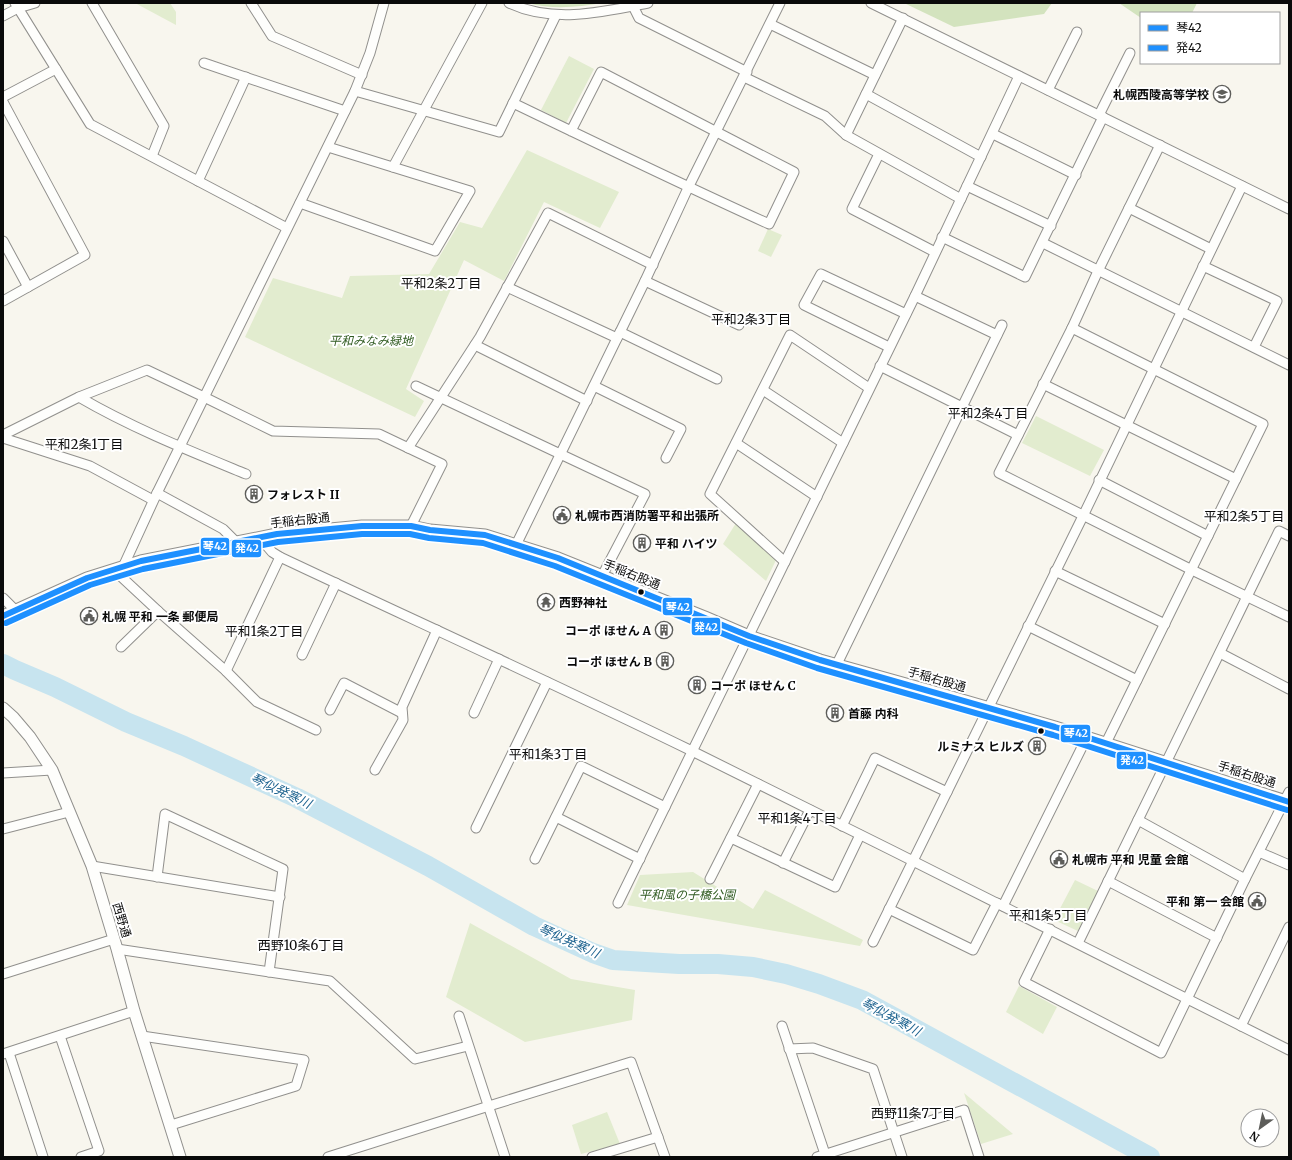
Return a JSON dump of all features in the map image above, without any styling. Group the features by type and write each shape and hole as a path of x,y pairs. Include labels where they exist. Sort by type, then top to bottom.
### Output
{"street":[{"path":"3,16 16,6 36,3"},
{"path":"92,3 164,126 152,156"},
{"path":"251,3 272,36 362,75"},
{"path":"316,730 257,702 226,671 158,611 118,568 180,446 355,91 370,53 384,3"},
{"path":"393,167 482,3"},
{"path":"508,3 518,7 556,15 592,14 648,3"},
{"path":"516,545 587,401 688,188 780,3"},
{"path":"871,3 1289,209"},
{"path":"16,6 90,124 287,228"},
{"path":"633,6 639,18 825,116 846,135 961,199"},
{"path":"355,91 499,132 556,15"},
{"path":"846,135 903,18"},
{"path":"770,24 875,75"},
{"path":"1048,90 1077,32"},
{"path":"942,237 1026,278 1076,175 1130,53"},
{"path":"204,63 345,111"},
{"path":"3,97 56,69"},
{"path":"513,103 688,188 769,224 794,172 601,72 571,131"},
{"path":"618,903 915,296 942,237 993,134 1019,76"},
{"path":"198,181 246,77"},
{"path":"866,94 981,157"},
{"path":"3,102 85,255 3,301"},
{"path":"993,134 1076,175"},
{"path":"1160,145 1098,271 1072,328 999,473 1289,617"},
{"path":"300,203 435,251 470,191 328,147"},
{"path":"878,154 852,208 935,252"},
{"path":"967,186 1051,226"},
{"path":"873,942 1083,516 1099,480 1242,186"},
{"path":"1129,208 1211,249"},
{"path":"408,448 475,344 548,213 652,265"},
{"path":"3,241 28,287"},
{"path":"1043,243 1289,365"},
{"path":"1203,266 1277,301 1254,348"},
{"path":"889,348 804,305 821,274 906,314"},
{"path":"645,280 739,325"},
{"path":"507,287 717,379"},
{"path":"915,296 997,335"},
{"path":"837,664 1002,325"},
{"path":"1072,328 1263,424 1106,743"},
{"path":"785,562 710,494 790,335 869,388"},
{"path":"475,344 587,401"},
{"path":"880,366 1018,435"},
{"path":"3,435 79,397 147,370 273,431 379,434 442,464 412,526"},
{"path":"1043,384 1236,479"},
{"path":"416,386 644,494 602,576"},
{"path":"594,386 681,429 666,458"},
{"path":"763,390 843,443"},
{"path":"79,397 105,412 246,474"},
{"path":"3,438 90,466 223,529 236,542"},
{"path":"736,443 817,497"},
{"path":"1099,480 1208,536"},
{"name":"手稲右股通","path":"3,616 88,578 141,561 277,534 362,526 412,526 430,530 485,535 558,558 749,636 820,660 988,707 1167,763 1288,798"},
{"path":"1078,943 1279,531 1289,536"},
{"path":"260,538 272,552 280,557 548,682 758,784 1289,1050"},
{"path":"226,671 280,557"},
{"path":"1056,571 1165,624"},
{"path":"302,654 336,583"},
{"path":"3,598 15,610"},
{"path":"121,647 158,611"},
{"path":"1028,626 1137,680"},
{"path":"375,770 403,720 402,707 437,630"},
{"path":"1220,653 1289,689"},
{"path":"474,713 499,659"},
{"path":"476,828 548,682"},
{"path":"330,710 344,683 402,713"},
{"name":"西野通","path":"3,708 30,737 52,770 92,866 116,944 134,1012 180,1157"},
{"path":"889,909 974,950 1000,904 1087,737"},
{"path":"842,826 875,758 947,792"},
{"path":"535,859 580,766 665,807"},
{"path":"3,773 52,770"},
{"path":"710,879 758,784"},
{"path":"1050,929 1024,982 1161,1054 1245,879 1288,798"},
{"path":"784,863 810,810"},
{"path":"3,830 69,812"},
{"path":"157,877 165,814 283,869 270,972"},
{"path":"556,817 640,859"},
{"path":"1138,820 1245,879"},
{"path":"731,838 835,887 860,835"},
{"path":"1259,852 1289,865"},
{"path":"92,866 280,897"},
{"path":"1108,881 1217,938"},
{"path":"1241,1026 1289,927"},
{"path":"3,974 116,944 270,972 330,981 415,1059 468,1046"},
{"path":"43,1157 6,1054 134,1012"},
{"path":"459,1016 505,1157"},
{"path":"782,1026 823,1156 964,1110 979,1157"},
{"path":"60,1036 100,1151 81,1157"},
{"path":"142,1036 304,1060 296,1086 171,1125"},
{"path":"789,1049 813,1048 873,1069 902,1157"},
{"path":"330,1157 631,1062 665,1157"},
{"path":"592,1157 658,1137"}],"green space":[{"path":"135,3 170,3 176,12 176,25"},
{"path":"528,3 603,3 575,7 547,7"},
{"path":"904,3 1052,3 1044,14 954,27"},
{"path":"1119,3 1197,3 1192,12 1140,12 1140,17"},
{"path":"569,56 594,69 566,123 541,110"},
{"name":"平和みなみ緑地","path":"527,150 619,192 600,228 544,202 504,281 464,260 406,389 424,401 415,417 245,337 273,278 342,298 350,276 429,274 460,222 482,228"},
{"path":"768,229 782,235 771,257 758,251"},
{"path":"1036,416 1104,450 1090,476 1022,443"},
{"path":"736,523 776,560 766,581 723,544"},
{"name":"平和風の子橋公園","path":"693,872 753,909 765,890 863,940 860,946 627,905 640,875"},
{"path":"1075,880 1098,891 1078,931 1054,920"},
{"path":"470,923 571,979 635,990 632,1020 525,1042 446,997"},
{"path":"1019,986 1057,1007 1043,1034 1006,1012"},
{"path":"964,1093 1013,1134 981,1144"},
{"path":"607,1112 620,1144 581,1154 572,1125"}],"waterway":[{"name":"琴似発寒川","path":"3,664 55,687 126,722 184,746 297,798 428,866 534,926 593,953 613,960 679,964 718,964 753,967 786,974 819,984 862,1000 1150,1157"}],"transit line":[{"name":"琴42","path":"3,616 87,578 141,561 277,534 362,526 411,526 430,530 485,535 558,558 749,636 820,660 1055,727 1289,802"},
{"name":"発42","path":"6,623 90,585 143,569 278,542 362,534 410,534 429,538 483,543 555,566 746,643 817,668 1053,735 1287,810"}],"place":[{"name":"札幌西陵高等学校","path":"1222,94"},
{"name":"フォレスト II","path":"254,494"},
{"name":"札幌市西消防署平和出張所","path":"562,515"},
{"name":"平和 ハイツ","path":"642,543"},
{"name":"西野神社","path":"546,602"},
{"name":"札幌 平和 一条 郵便局","path":"89,616"},
{"name":"コーポ ほせん A","path":"664,630"},
{"name":"コーポ ほせん B","path":"665,661"},
{"name":"コーポ ほせん C","path":"697,685"},
{"name":"首藤 内科","path":"835,713"},
{"name":"ルミナス ヒルズ","path":"1037,746"},
{"name":"札幌市 平和 児童 会館","path":"1059,859"},
{"name":"平和 第一 会館","path":"1257,901"}],"district":[{"name":"平和2条2丁目","path":"441,283"},
{"name":"平和2条3丁目","path":"751,319"},
{"name":"平和2条4丁目","path":"988,413"},
{"name":"平和2条1丁目","path":"84,444"},
{"name":"平和2条5丁目","path":"1244,516"},
{"name":"平和1条2丁目","path":"264,631"},
{"name":"平和1条3丁目","path":"548,754"},
{"name":"平和1条4丁目","path":"797,818"},
{"name":"平和1条5丁目","path":"1048,915"},
{"name":"西野10条6丁目","path":"301,945"},
{"name":"西野11条7丁目","path":"913,1113"}]}
